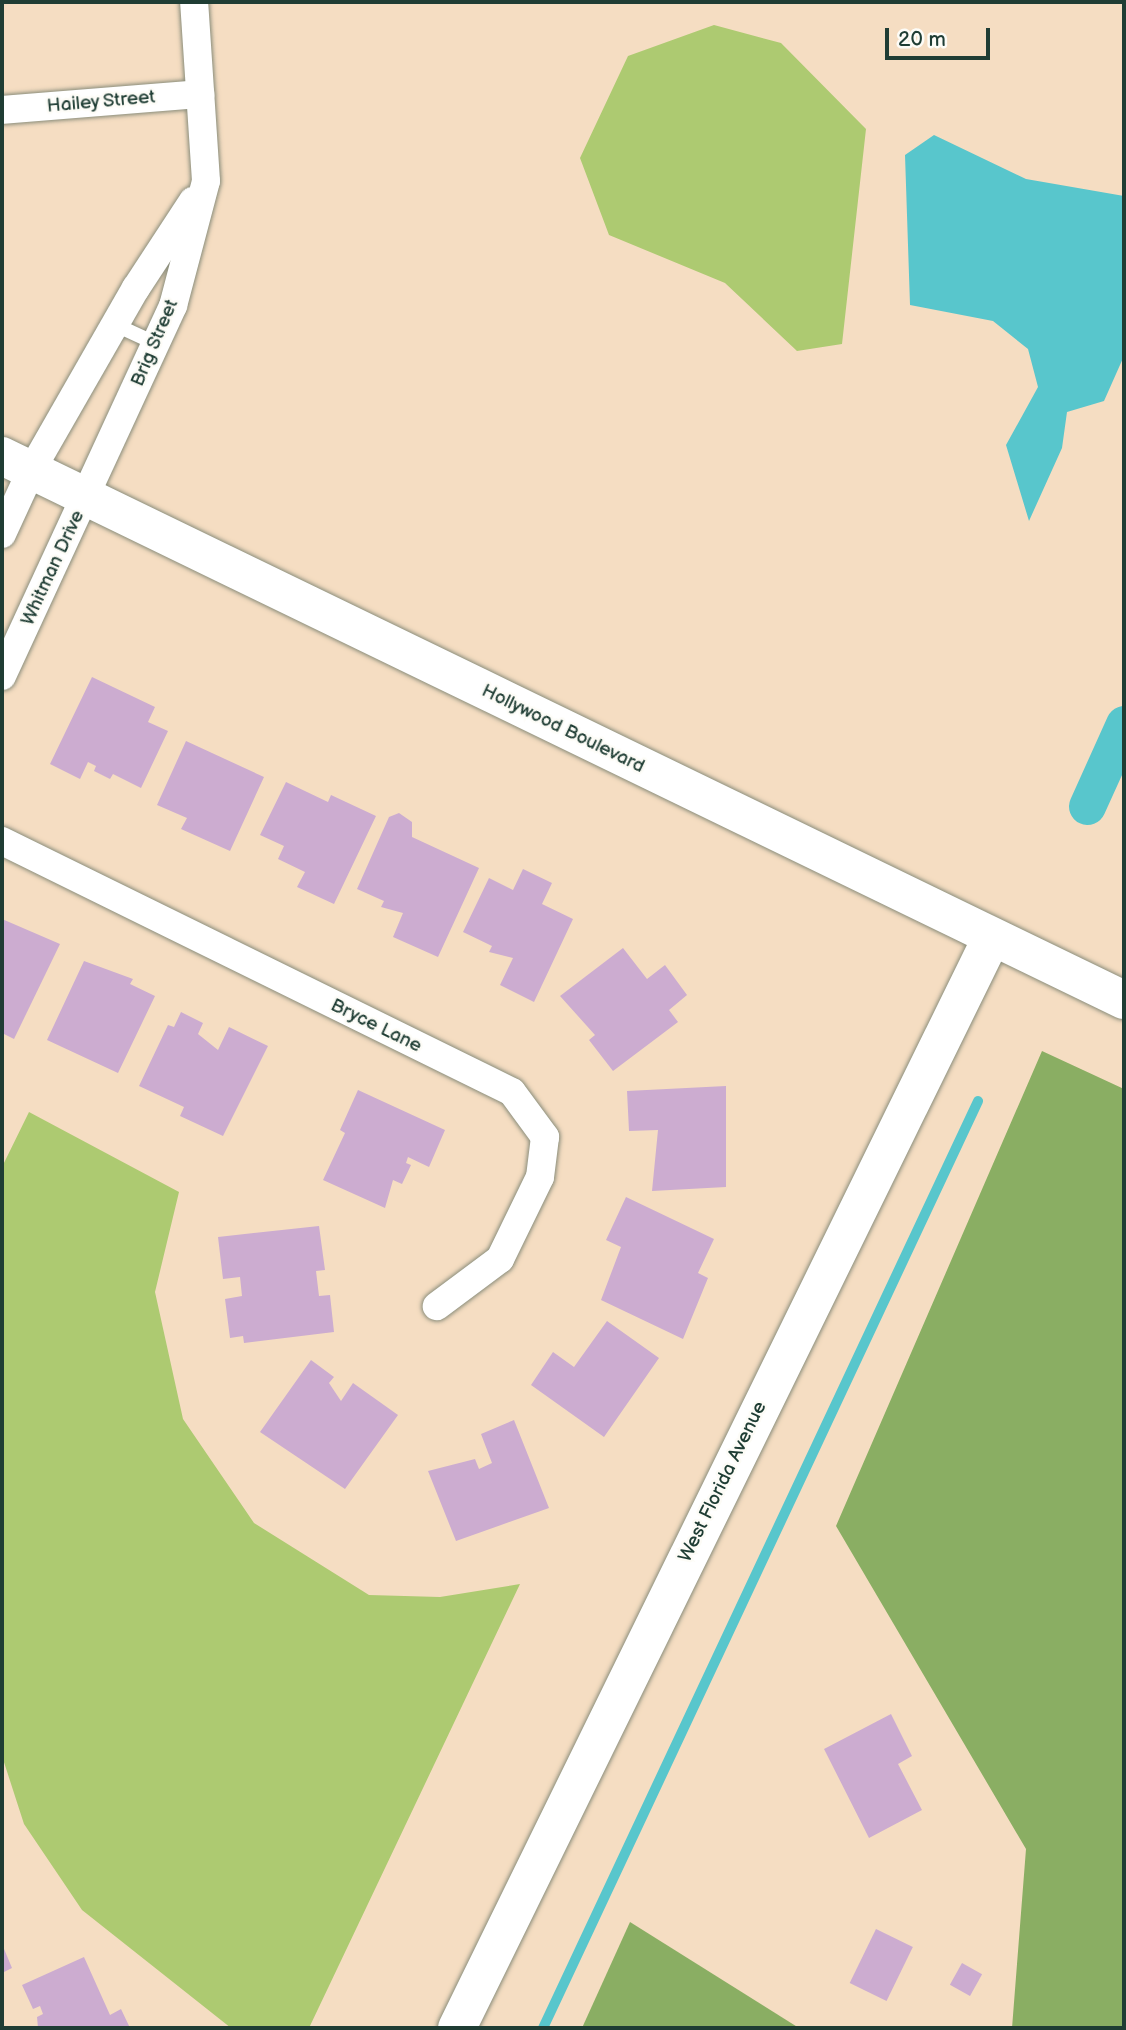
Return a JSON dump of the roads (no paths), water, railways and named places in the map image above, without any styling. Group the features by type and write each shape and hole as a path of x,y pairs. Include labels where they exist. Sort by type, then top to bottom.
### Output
{"street":[{"name":"Brig Street","path":"86,498 173,306 206,181 194,2"},
{"name":"Hailey Street","path":"2,110 200,94"},
{"name":"Brig Street","path":"17,464 116,325 206,181"},
{"name":"Hollywood Boulevard","path":"17,464 1124,1000"},
{"path":"2,534 17,464"},
{"name":"Whitman Drive","path":"2,676 86,498"},
{"name":"Bryce Lane","path":"2,841 512,1092 545,1137 540,1177 500,1259 437,1306"},
{"name":"West Florida Avenue","path":"457,2028 992,937"}],"lane":[{"path":"116,325 157,344"}],"water":[{"path":"934,135 1026,179 1124,196 1124,356 1104,401 1067,412 1062,448 1029,521 1006,445 1038,387 1028,349 993,321 910,305 905,155"}],"waterway":[{"path":"1087,806 1124,724"},
{"path":"543,2028 978,1101"}]}
